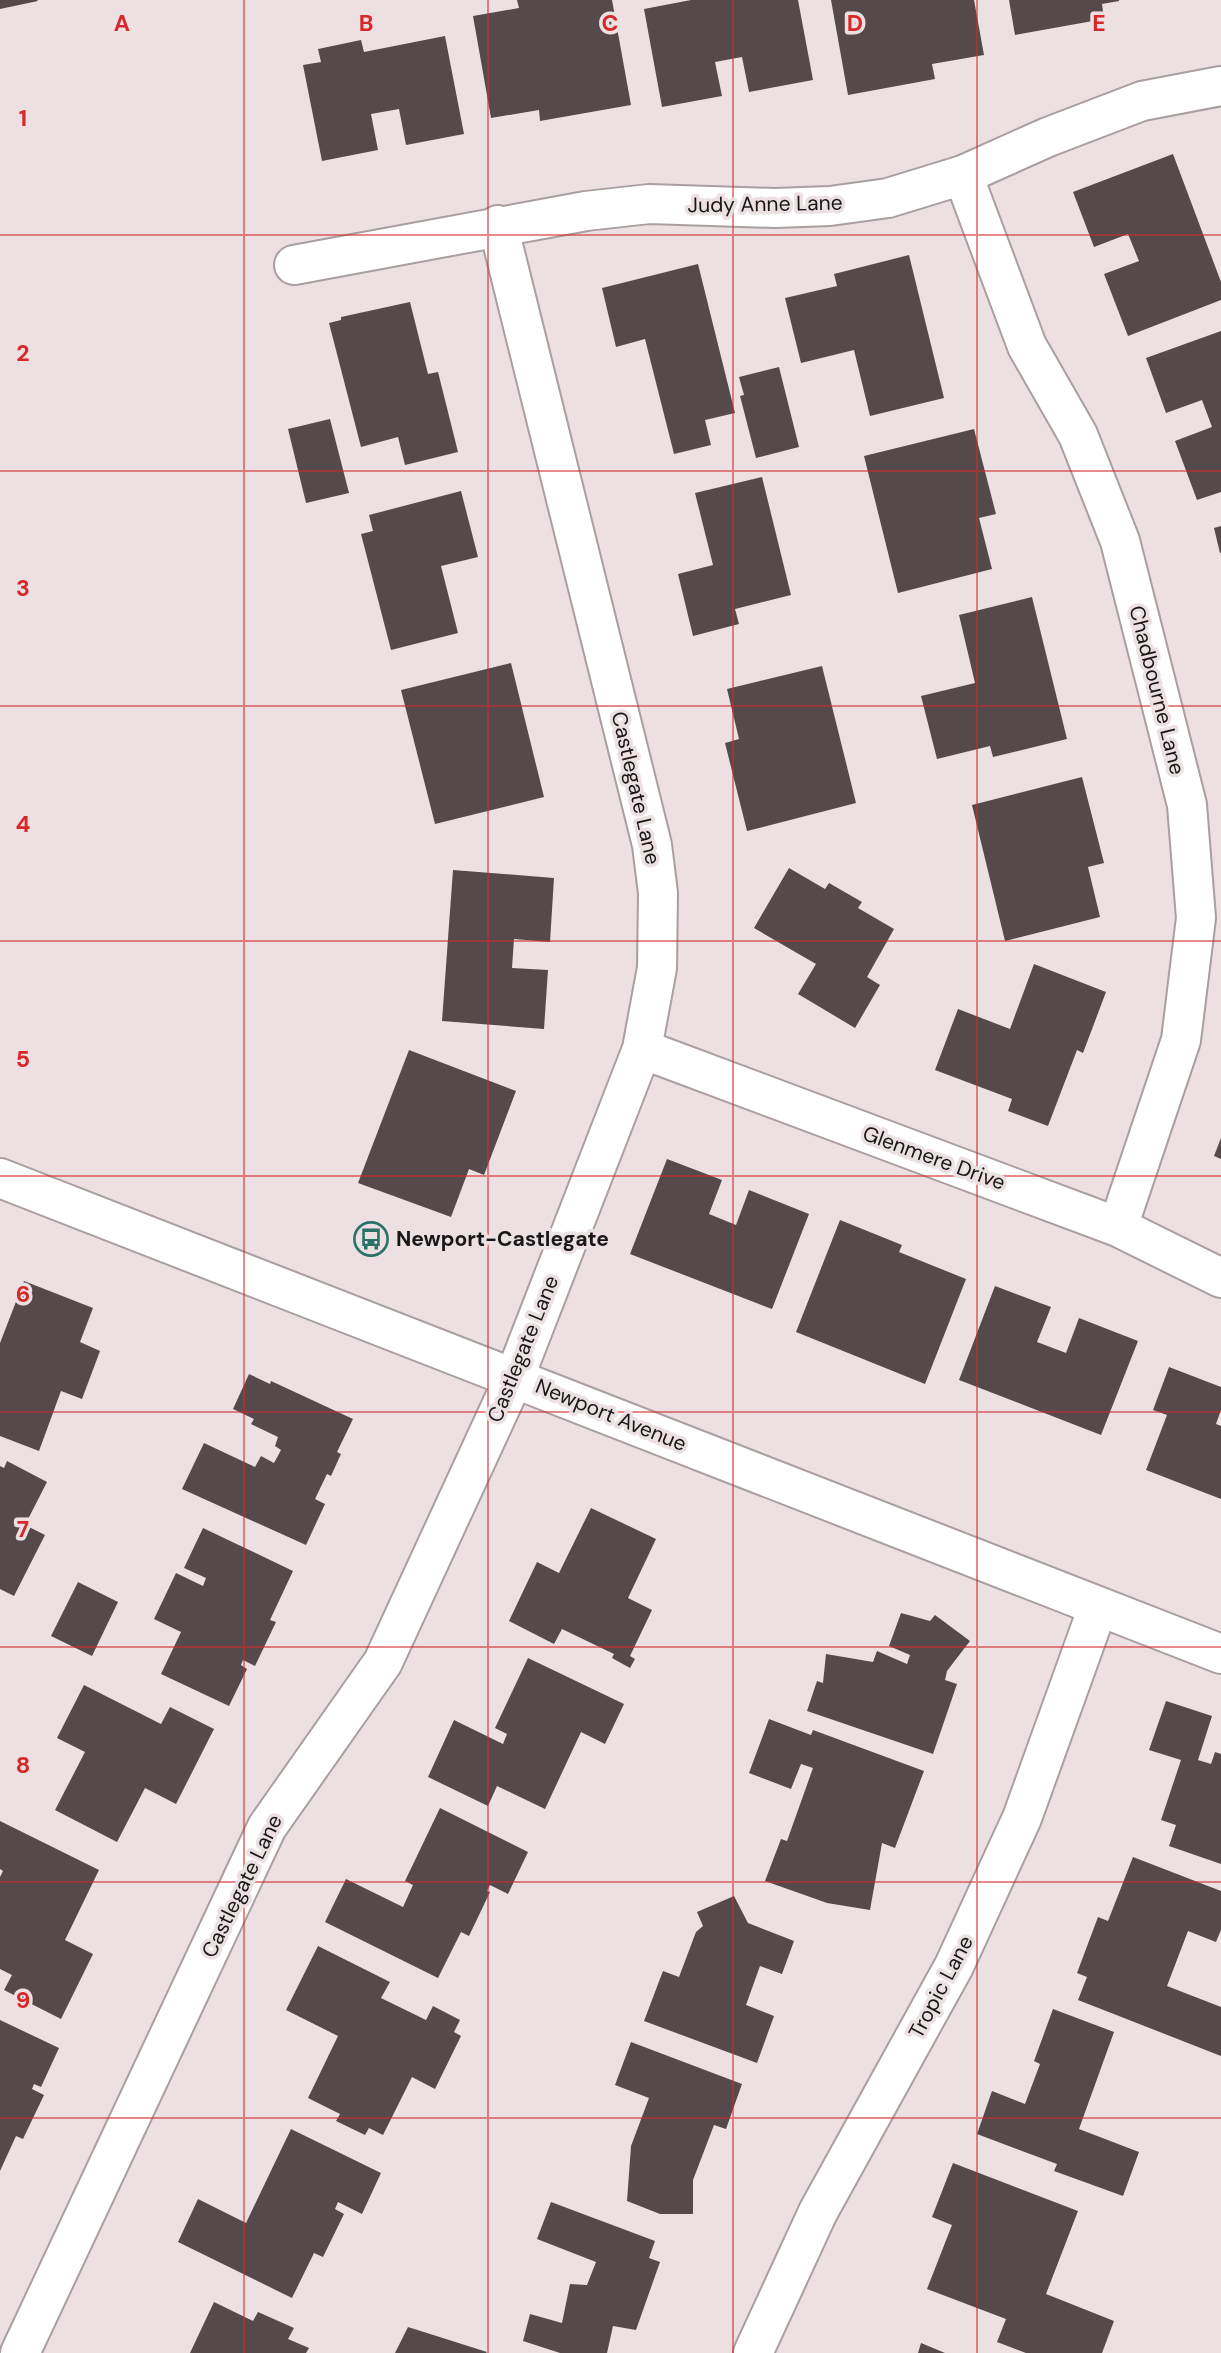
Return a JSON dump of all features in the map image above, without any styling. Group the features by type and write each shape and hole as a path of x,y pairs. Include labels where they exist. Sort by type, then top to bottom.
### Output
{"street":[{"name":"Judy Anne Lane","path":"295,265 498,225 649,204 775,208 830,206 888,198 963,175 1048,137 1142,101 1221,86"},
{"name":"Chadbourne Lane","path":"963,175 1027,346 1078,435 1120,541 1186,806 1196,918 1181,1040 1118,1227"},
{"name":"Castlegate Lane","path":"20,2353 267,1827 383,1662 515,1376 642,1049 657,968 658,893 652,845 498,225"},
{"name":"Glenmere Drive","path":"642,1049 1118,1227 1221,1278"},
{"name":"Newport Avenue","path":"0,1178 515,1376 799,1492 1221,1654"},
{"name":"Tropic Lane","path":"753,2353 818,2212 954,1966 1022,1818 1098,1607"}],"building":[{"path":"0,0 37,0 38,1 0,9"},
{"path":"517,0 612,0 631,105 540,121 539,110 491,118 473,16 519,8"},
{"path":"691,0 798,0 813,80 749,92 742,57 715,62 722,96 662,107 644,9"},
{"path":"831,0 974,0 984,55 932,64 935,79 848,95"},
{"path":"1009,0 1119,1 1102,4 1104,19 1015,35"},
{"path":"445,36 464,134 406,145 399,109 371,114 378,150 322,161 303,65 321,62 318,49 361,40 364,52"},
{"path":"1173,154 1221,282 1221,300 1128,336 1104,274 1139,261 1128,234 1094,247 1073,192"},
{"path":"909,255 944,398 870,416 854,350 801,363 785,298 837,286 834,274"},
{"path":"698,264 735,413 705,420 711,445 674,454 645,339 616,347 602,288"},
{"path":"410,302 428,374 438,372 458,452 405,465 398,437 361,447 329,323 341,320 341,317"},
{"path":"1221,331 1221,492 1197,500 1175,441 1212,427 1202,400 1166,413 1146,358"},
{"path":"779,367 799,447 756,458 740,396 744,395 739,377"},
{"path":"330,419 349,493 306,503 288,429"},
{"path":"974,429 996,514 979,518 992,569 898,593 864,456"},
{"path":"762,477 791,595 735,609 739,624 693,636 678,574 713,565 695,493"},
{"path":"461,491 478,557 441,566 458,633 391,650 361,534 373,531 369,515"},
{"path":"1221,526 1221,553 1220,553 1214,528"},
{"path":"1032,597 1067,739 993,757 990,746 937,759 921,696 975,683 959,615"},
{"path":"511,663 544,797 435,824 401,690"},
{"path":"822,666 856,803 747,831 725,743 739,739 727,689"},
{"path":"1082,777 1104,863 1088,867 1100,917 1005,941 972,805"},
{"path":"789,868 825,889 829,883 862,902 858,908 894,929 867,977 880,985 855,1028 798,994 816,964 754,928"},
{"path":"453,870 554,878 550,942 514,939 512,968 548,970 544,1029 442,1021"},
{"path":"1034,964 1106,992 1083,1053 1077,1050 1048,1126 1008,1111 1012,1099 935,1070 958,1009 1010,1029"},
{"path":"409,1050 516,1091 484,1175 469,1169 451,1217 358,1183"},
{"path":"1221,1138 1221,1159 1214,1156"},
{"path":"667,1159 722,1180 709,1214 736,1225 749,1190 809,1214 772,1309 630,1254"},
{"path":"840,1220 902,1245 899,1252 966,1279 925,1384 796,1332"},
{"path":"24,1281 93,1308 80,1342 100,1351 82,1399 61,1391 39,1451 0,1436 0,1343"},
{"path":"995,1286 1051,1307 1037,1342 1066,1353 1079,1318 1138,1341 1101,1435 959,1380"},
{"path":"1169,1367 1221,1387 1221,1410 1216,1424 1221,1426 1221,1499 1146,1470 1167,1415 1153,1410"},
{"path":"249,1374 270,1384 271,1381 353,1419 337,1452 341,1454 331,1476 327,1474 315,1499 325,1504 306,1545 182,1489 204,1443 255,1467 261,1456 274,1463 281,1450 275,1446 278,1437 251,1424 254,1419 233,1409"},
{"path":"7,1461 47,1482 25,1525 45,1535 14,1596 0,1589 0,1466 4,1468"},
{"path":"591,1508 656,1539 628,1598 652,1610 630,1656 635,1659 630,1668 612,1658 614,1654 562,1629 554,1644 509,1621 537,1562 559,1573"},
{"path":"203,1528 293,1571 270,1620 276,1622 255,1666 243,1660 241,1665 247,1669 229,1706 161,1674 181,1632 154,1619 176,1573 203,1586 206,1578 184,1568"},
{"path":"78,1582 118,1602 92,1656 51,1636"},
{"path":"901,1613 930,1621 935,1615 970,1641 947,1671 945,1680 957,1684 933,1754 807,1711 817,1681 823,1683 826,1654 873,1662 877,1651 907,1664 910,1655 889,1646"},
{"path":"528,1658 624,1704 605,1744 581,1732 545,1809 497,1786 488,1806 428,1777 454,1720 503,1744 507,1734 495,1728"},
{"path":"84,1685 161,1724 170,1707 214,1729 176,1804 145,1788 117,1842 55,1810 85,1752 57,1738"},
{"path":"1166,1701 1212,1716 1198,1760 1211,1764 1215,1752 1221,1754 1221,1864 1169,1846 1176,1825 1161,1820 1181,1760 1149,1750"},
{"path":"769,1719 811,1735 813,1730 924,1771 895,1848 882,1843 870,1910 827,1903 765,1881 781,1839 787,1841 813,1768 801,1764 791,1789 749,1773"},
{"path":"440,1808 528,1852 508,1894 490,1885 487,1891 490,1892 469,1936 461,1932 438,1978 325,1922 346,1879 403,1907 413,1885 405,1881"},
{"path":"0,1821 99,1870 65,1940 93,1954 61,2019 4,1990 12,1975 0,1969 0,1877 3,1871 0,1869"},
{"path":"1133,1857 1221,1891 1221,1930 1216,1942 1188,1931 1167,1986 1221,2007 1221,2056 1078,2000 1087,1977 1077,1973 1098,1917 1108,1921"},
{"path":"734,1896 748,1923 794,1941 782,1974 760,1966 746,2005 774,2016 757,2063 644,2021 663,1971 679,1977 696,1932 703,1926 697,1912"},
{"path":"318,1946 390,1982 381,1998 426,2020 433,2006 460,2020 454,2032 461,2036 435,2089 412,2077 383,2135 369,2128 365,2135 336,2121 340,2114 308,2098 338,2036 286,2010"},
{"path":"1053,2009 1114,2032 1079,2129 1139,2152 1123,2196 1054,2171 1057,2164 977,2134 992,2091 1025,2104 1040,2064 1034,2061"},
{"path":"0,2020 59,2048 41,2087 34,2084 32,2089 44,2095 23,2139 16,2136 0,2171"},
{"path":"631,2042 742,2084 726,2129 714,2125 693,2180 693,2214 660,2214 627,2201 631,2146 649,2098 615,2085"},
{"path":"291,2129 381,2173 362,2214 338,2202 335,2209 344,2214 323,2257 314,2253 292,2298 178,2242 198,2199 246,2223"},
{"path":"953,2163 1078,2211 1046,2294 1114,2321 1102,2353 1026,2353 997,2342 1006,2319 927,2289 952,2225 932,2217"},
{"path":"551,2202 655,2241 649,2258 660,2262 636,2330 613,2326 607,2353 560,2353 523,2341 530,2314 562,2323 570,2284 587,2285 596,2262 537,2239"},
{"path":"214,2302 253,2321 258,2312 294,2328 288,2339 309,2348 306,2353 190,2353"},
{"path":"408,2327 487,2352 395,2353"},
{"path":"921,2343 945,2353 918,2353"}],"place":[{"name":"Newport-Castlegate","path":"371,1239"}]}
